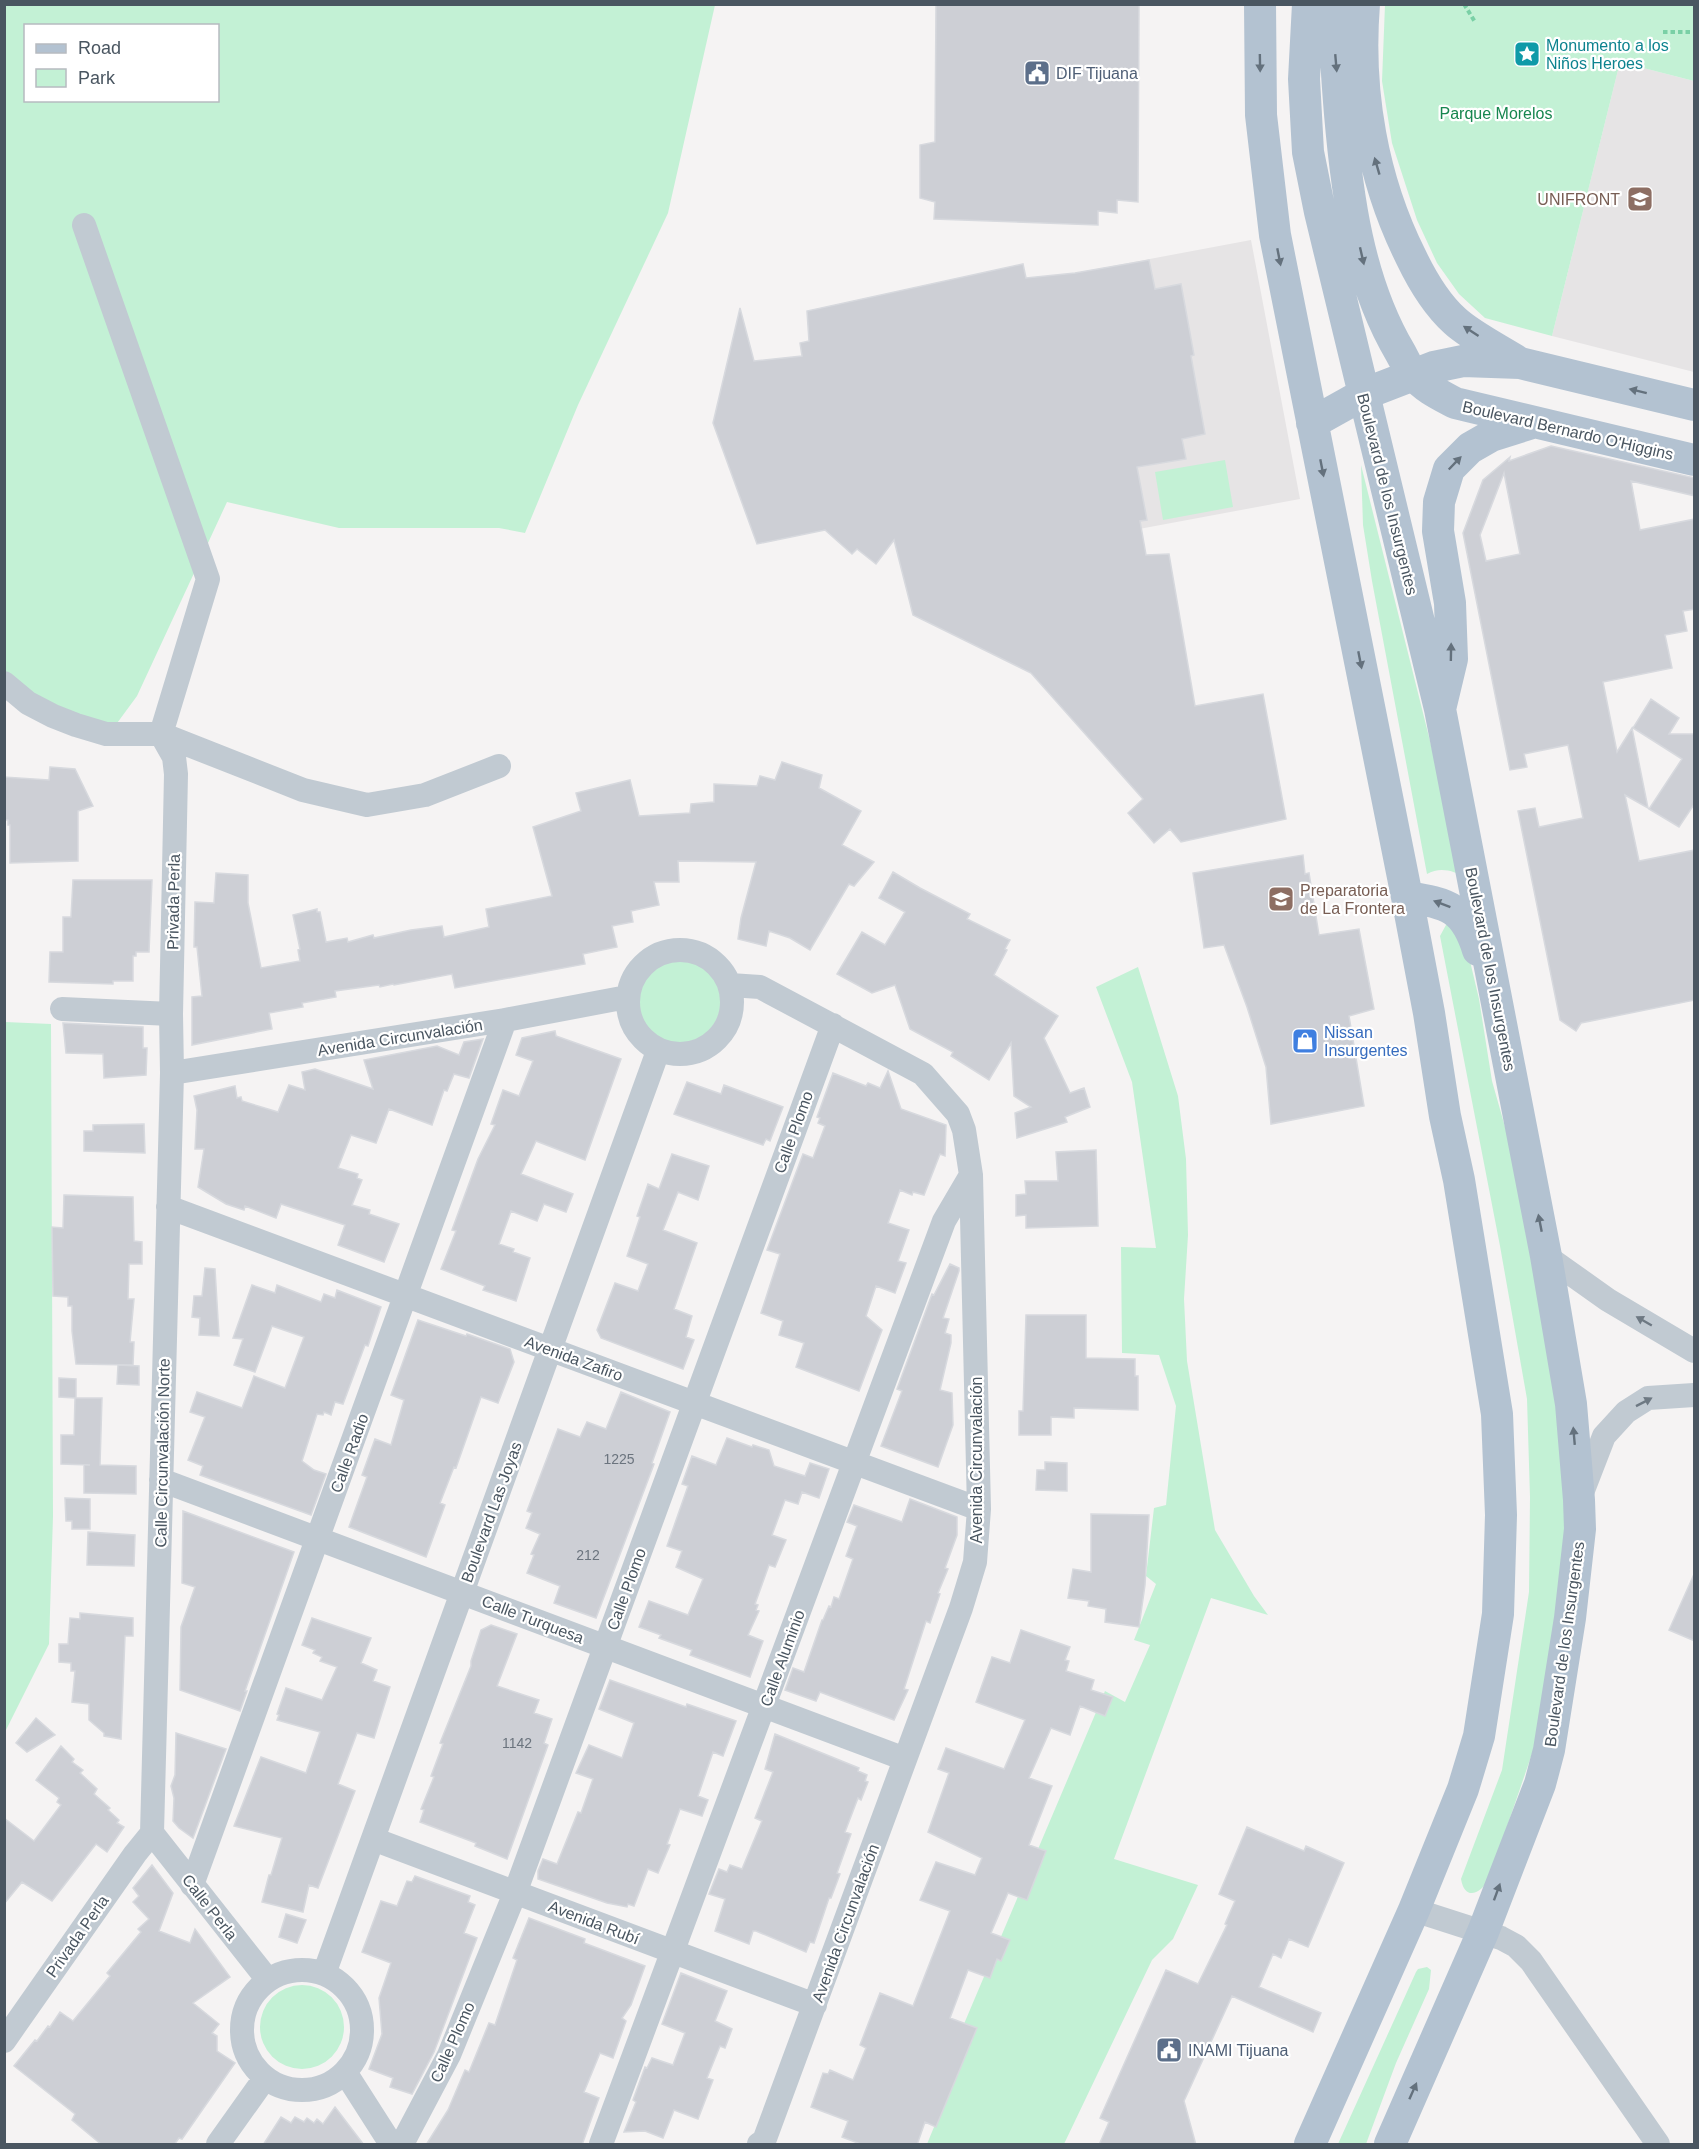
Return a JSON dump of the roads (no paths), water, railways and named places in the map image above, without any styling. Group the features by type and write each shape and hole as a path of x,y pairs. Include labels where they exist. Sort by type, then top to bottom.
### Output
{"main road":[{"path":"1260,4 1261,115 1275,235 1407,897 1429,1013 1445,1116 1459,1180 1497,1414 1502,1515 1498,1614 1479,1736 1463,1789 1414,1910 1310,2145"},
{"name":"Boulevard de los Insurgentes","path":"1308,4 1304,79 1308,152 1320,212 1440,709 1546,1256 1571,1404 1579,1500 1580,1529 1570,1618 1550,1750 1540,1784 1483,1932 1390,2145"},
{"path":"1337,4 1335,52 1344,155 1355,225 1367,276 1389,333 1413,375"},
{"path":"1364,4 1361,35 1364,92 1374,160 1396,229 1425,286 1455,321 1520,363"},
{"path":"1312,423 1364,394 1434,367 1463,361 1520,363 1695,405"},
{"name":"Boulevard Bernardo O'Higgins","path":"1413,375 1432,391 1455,403 1695,460"},
{"path":"1440,709 1452,659 1450,603 1438,531 1439,502 1449,469 1470,448 1491,436 1532,423"},
{"path":"1407,897 1433,901 1452,908 1471,929 1502,1028"}],"street":[{"path":"84,225 208,579 161,734"},
{"path":"4,683 28,704 76,725 106,734 161,734 303,790 367,805 425,795 499,766"},
{"name":"Privada Perla","path":"161,734 174,757 176,774 172,1073"},
{"path":"666,951 697,952 711,960 722,971 730,986 732,1003 730,1020 721,1035 708,1047 692,1054 675,1055 658,1050 645,1042 634,1029 628,1014 627,997 631,982 639,968 651,958 666,951"},
{"name":"Avenida Circunvalación","path":"730,986 760,987 924,1074 958,1114 964,1130 971,1176 979,1509 975,1562 961,1608 766,2143"},
{"name":"Avenida Circunvalación","path":"172,1073 505,1020 627,997"},
{"path":"62,1009 171,1014"},
{"name":"Calle Radio","path":"192,1885 505,1020"},
{"name":"Calle Plomo","path":"402,2145 449,2055 515,1893 833,1025"},
{"name":"Boulevard Las Joyas","path":"324,1974 658,1050"},
{"name":"Calle Circunvalación Norte","path":"152,1833 172,1073"},
{"name":"Calle Aluminio","path":"601,2145 944,1221 971,1176"},
{"name":"Avenida Zafiro","path":"168,1207 979,1509"},
{"path":"1546,1256 1608,1300 1695,1351"},
{"path":"1579,1500 1604,1436 1626,1412 1648,1398 1695,1395"},
{"name":"Calle Turquesa","path":"161,1480 905,1759"},
{"name":"Privada Perla","path":"4,2041 152,1833"},
{"name":"Calle Perla","path":"152,1833 268,1980"},
{"name":"Avenida Rubí","path":"373,1839 815,2005"},
{"path":"1414,1910 1483,1932 1516,1946 1531,1961 1658,2145"},
{"path":"293,1970 309,1970 324,1974 341,1984 354,1999 361,2018 361,2037 356,2056 345,2072 327,2085 306,2090 284,2088 265,2078 247,2056 241,2030 247,2003 268,1980 293,1970"},
{"path":"345,2072 390,2145"},
{"path":"218,2145 265,2078"}],"place":[{"name":"Monumento a los Niños Heroes","path":"1527,54"},
{"name":"DIF Tijuana","path":"1037,73"},
{"name":"UNIFRONT","path":"1640,199"},
{"name":"Preparatoria de La Frontera","path":"1281,899"},
{"name":"Nissan Insurgentes","path":"1305,1041"},
{"name":"INAMI Tijuana","path":"1169,2050"}],"park label":[{"name":"Parque Morelos","path":"1496,113"}]}
